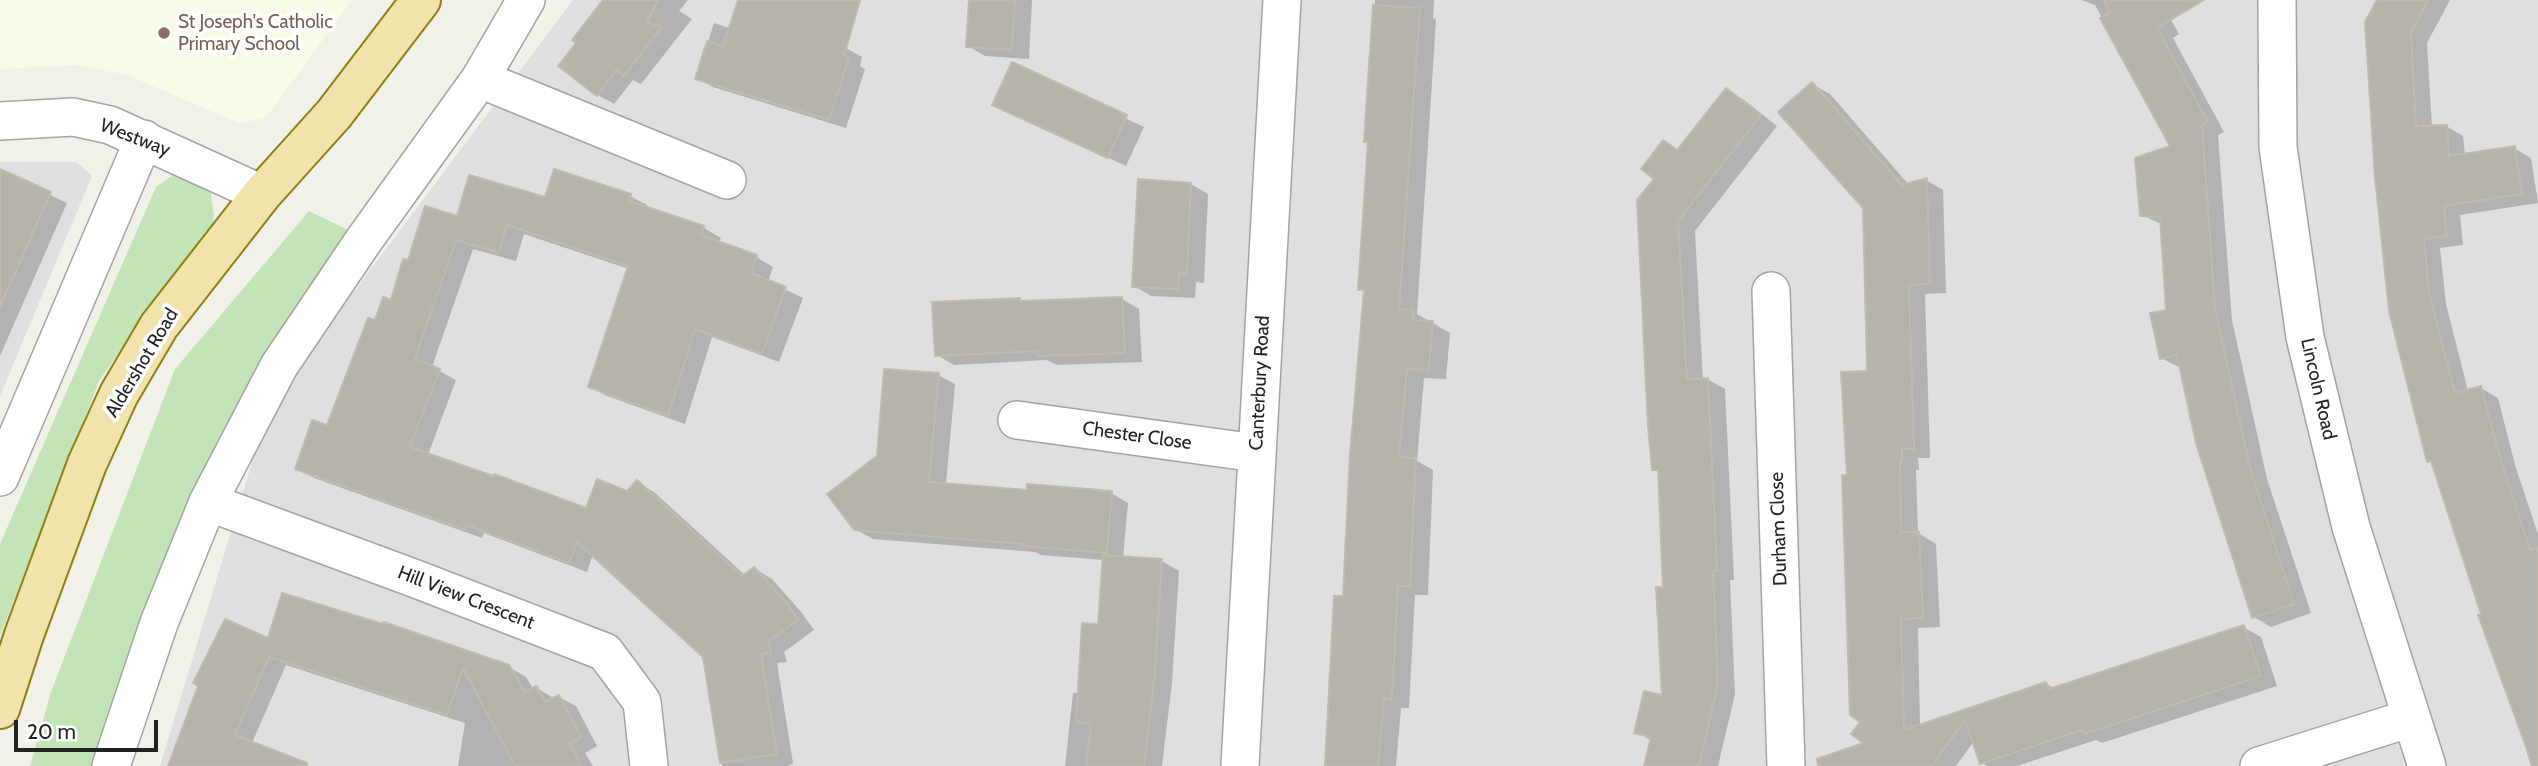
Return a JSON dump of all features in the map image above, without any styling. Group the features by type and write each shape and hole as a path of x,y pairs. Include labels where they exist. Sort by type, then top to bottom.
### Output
{"main road":[{"name":"Aldershot Road","path":"0,709 24,635 88,464 119,394 159,326 262,194 334,114 421,0"}],"street":[{"path":"111,766 159,623 208,502 279,366 480,79 526,0"},
{"name":"Canterbury Road","path":"1240,766 1282,0"},
{"name":"Lincoln Road","path":"2277,0 2278,147 2305,337 2350,527 2427,766"},
{"path":"480,79 727,180"},
{"name":"Westway","path":"0,121 73,117 110,125 262,194"},
{"path":"0,477 144,139"},
{"name":"Durham Close","path":"1771,291 1786,766"},
{"name":"Chester Close","path":"1017,420 1256,453"},
{"name":"Hill View Crescent","path":"208,502 605,652 642,702 649,766"},
{"path":"2259,766 2411,718"}],"shaded area":[{"name":"St Joseph's Catholic Primary School","path":"0,0 352,0 267,116 241,124 127,75 77,65 0,69"},
{"path":"573,0 2538,0 2538,766 160,766 270,403"},
{"path":"0,162 77,162 92,176 0,396"}],"green space":[{"path":"180,175 207,186 214,215 211,233 161,292 99,381 0,636 0,544 156,187 170,177"},
{"path":"309,211 348,230 274,353 173,544 91,766 30,766 51,692 175,369"}],"building":[{"path":"603,0 659,0 647,22 662,27 624,76 616,70 597,96 558,66 576,43 572,40"},
{"path":"738,0 860,0 844,56 849,58 829,120 695,79 707,41 723,46"},
{"path":"969,0 1015,0 1012,50 966,47"},
{"path":"2104,0 2204,0 2157,28 2208,122 2202,125 2215,309 2250,468 2294,604 2252,618 2196,443 2177,355 2160,359 2150,313 2166,310 2160,217 2140,216 2135,158 2170,146 2100,18 2110,13"},
{"path":"2377,0 2428,0 2411,33 2416,126 2447,125 2449,156 2515,146 2522,194 2444,206 2447,236 2424,239 2429,293 2455,393 2481,386 2499,454 2530,550 2538,547 2538,766 2533,766 2478,615 2481,614 2431,461 2427,462 2389,311 2375,177 2365,22"},
{"path":"1373,5 1420,8 1399,309 1413,310 1413,320 1433,321 1429,370 1407,369 1399,457 1416,458 1410,586 1398,586 1392,699 1384,699 1378,766 1325,766 1334,596 1343,596 1350,455 1364,290 1358,290 1368,142 1364,142"},
{"path":"1012,62 1127,115 1108,158 992,105"},
{"path":"1812,82 1902,185 1927,178 1930,284 1909,285 1914,449 1902,449 1900,461 1901,532 1919,532 1923,618 1901,619 1904,730 2046,682 2049,689 2244,625 2261,676 2084,734 2082,730 1980,764 1965,720 1932,766 1818,766 1817,759 1863,743 1851,734 1860,722 1850,715 1842,475 1847,475 1841,372 1867,371 1863,208 1778,112"},
{"path":"1726,88 1761,115 1678,221 1687,379 1708,378 1717,571 1713,571 1718,683 1699,766 1644,766 1651,737 1634,733 1644,691 1662,695 1656,587 1663,587 1658,470 1652,470 1648,426 1637,200 1654,179 1641,169 1663,140 1677,150"},
{"path":"0,169 51,192 0,307"},
{"path":"554,169 631,194 629,201 704,226 701,235 757,255 751,273 786,287 762,354 695,329 668,416 588,387 628,266 507,225 499,253 456,240 415,359 440,369 410,447 586,508 597,479 627,491 637,480 742,576 754,567 785,601 798,620 768,642 771,653 761,654 777,754 720,763 703,657 577,542 569,563 467,525 465,530 295,469 312,420 327,425 368,318 375,320 383,297 391,300 403,259 408,260 425,206 457,216 469,175 545,197"},
{"path":"1138,179 1191,183 1187,274 1179,273 1178,289 1132,287"},
{"path":"1122,297 1125,353 1038,356 1037,351 935,356 932,302"},
{"path":"884,369 939,373 929,482 1027,490 1027,484 1112,491 1107,553 854,530 827,494 877,456"},
{"path":"1103,555 1162,559 1155,672 1144,766 1086,766 1091,724 1076,722 1082,623 1098,624"},
{"path":"282,593 383,624 384,622 509,665 525,692 537,686 545,702 559,695 581,737 570,743 582,766 515,766 463,668 447,715 269,657 235,735 307,763 307,766 168,766 198,686 193,683 225,619 268,638"}],"place":[{"name":"St Joseph's Catholic Primary School","path":"164,33"}]}
